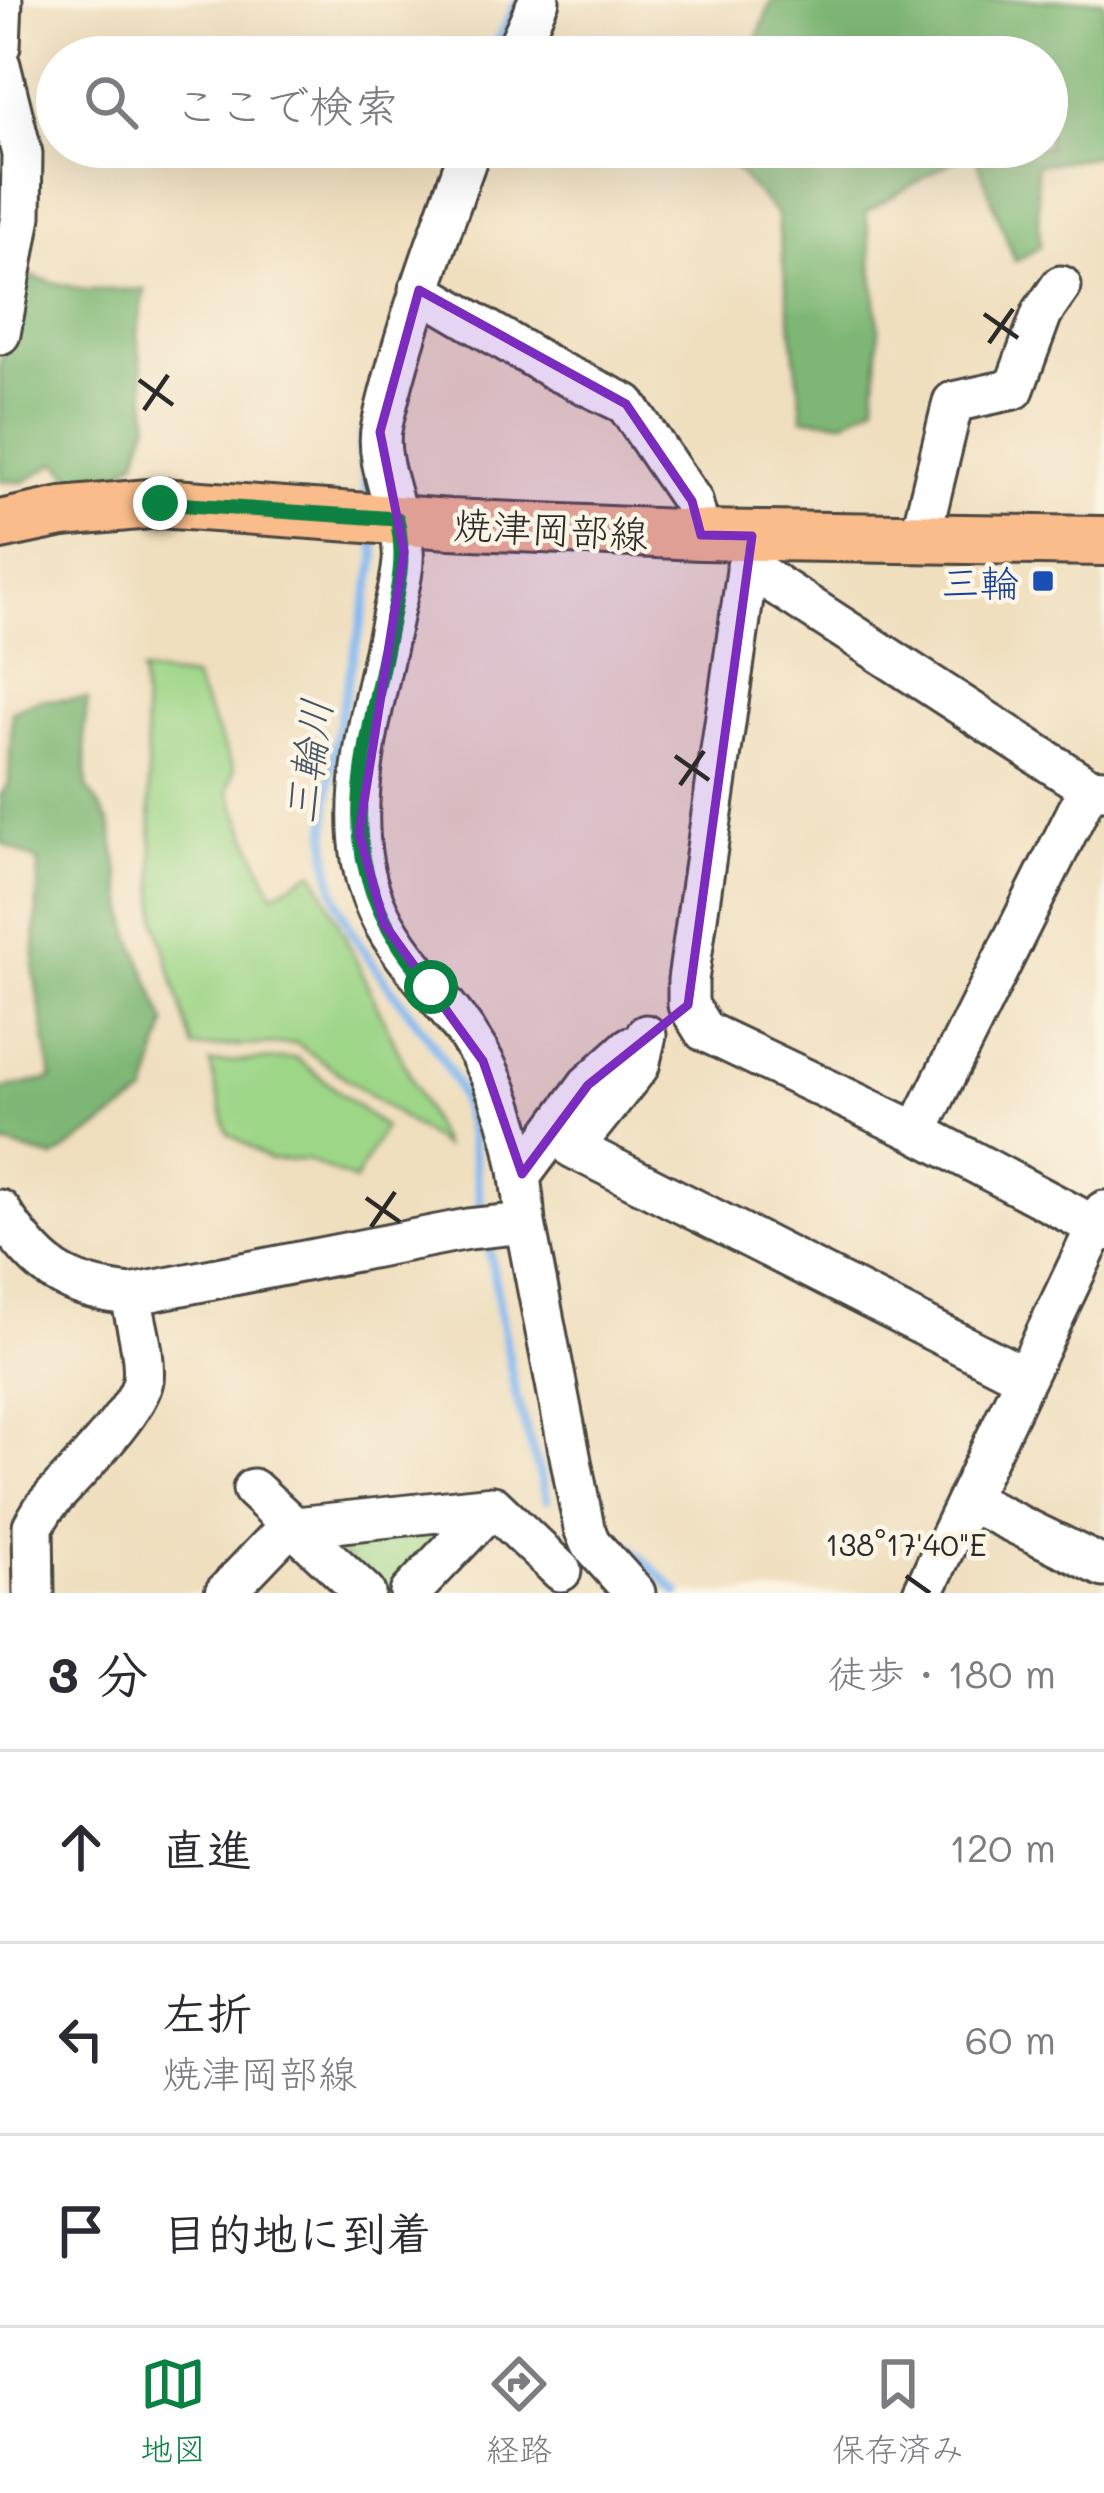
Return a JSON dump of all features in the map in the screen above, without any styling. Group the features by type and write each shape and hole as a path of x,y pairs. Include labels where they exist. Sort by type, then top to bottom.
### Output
{"main road":[{"name":"焼津岡部線","path":"0,525 62,512 160,503 701,535 749,551 920,539 1104,542"}],"street":[{"path":"0,46 2,0"},
{"path":"523,36 538,0"},
{"path":"0,65 22,154 22,175 21,217 0,334"},
{"path":"463,168 419,290 380,432 404,552 363,778 362,855 384,924 467,1034 502,1102 522,1174 525,1223 577,1497 590,1543 635,1593"},
{"path":"920,539 953,402 1014,389 1042,314 1061,286"},
{"path":"419,290 557,371 626,404 692,501 701,535"},
{"path":"917,1132 1096,789 749,551 688,1005 704,1031 1101,1223 923,1593"},
{"path":"522,1174 588,1085 688,1005"},
{"path":"646,1035 639,1066 573,1148 1025,1377"},
{"path":"0,1210 38,1262 92,1291 131,1295 468,1228 525,1223"},
{"path":"34,1593 33,1526 140,1390 144,1376 131,1295"},
{"path":"253,1489 365,1593"},
{"path":"967,1499 1104,1567"},
{"path":"494,1506 550,1582 590,1543"},
{"path":"226,1593 294,1525 494,1506"},
{"path":"410,1593 494,1506"}],"highlighted area":[{"path":"419,290 626,404 692,501 701,535 752,536 688,1005 588,1085 522,1174 483,1061 384,924 359,833 404,552 380,432"}],"green space":[{"path":"772,0 1104,0 1104,155 1068,160 1068,36 758,36"},
{"path":"734,168 941,168 866,212 879,328 875,404 844,421 803,418 777,215"},
{"path":"980,168 1036,168 1040,247 1015,261"},
{"path":"28,276 85,290 145,290 137,334 149,421 136,460 89,495 57,462 24,482 0,481 0,363"},
{"path":"142,672 193,678 234,769 228,790 273,894 314,871 443,1146 296,1043 193,1048 157,922"},
{"path":"88,699 84,729 87,787 110,823 130,933 166,1024 146,1095 54,1158 0,1143 0,1089 52,1079 34,972 39,862 0,842 0,796 9,784 12,711 39,700"},
{"path":"296,1058 384,1127 355,1181 307,1160 270,1160 227,1132 210,1063"},
{"path":"463,1516 390,1593 381,1593 321,1533"}],"waterway":[{"name":"三輪川","path":"500,36 518,0"},
{"name":"三輪川","path":"363,433 360,447 369,505"},
{"name":"三輪川","path":"373,533 376,557 332,770 328,854 344,916 455,1082 470,1130 483,1216"},
{"name":"三輪川","path":"487,1238 515,1392 547,1499"},
{"name":"三輪川","path":"629,1546 678,1593"}],"place":[{"name":"三輪","path":"1043,581"}],"route":[{"path":"160,503 397,519 404,552 367,751 359,833 372,897 384,924 431,987"}]}
